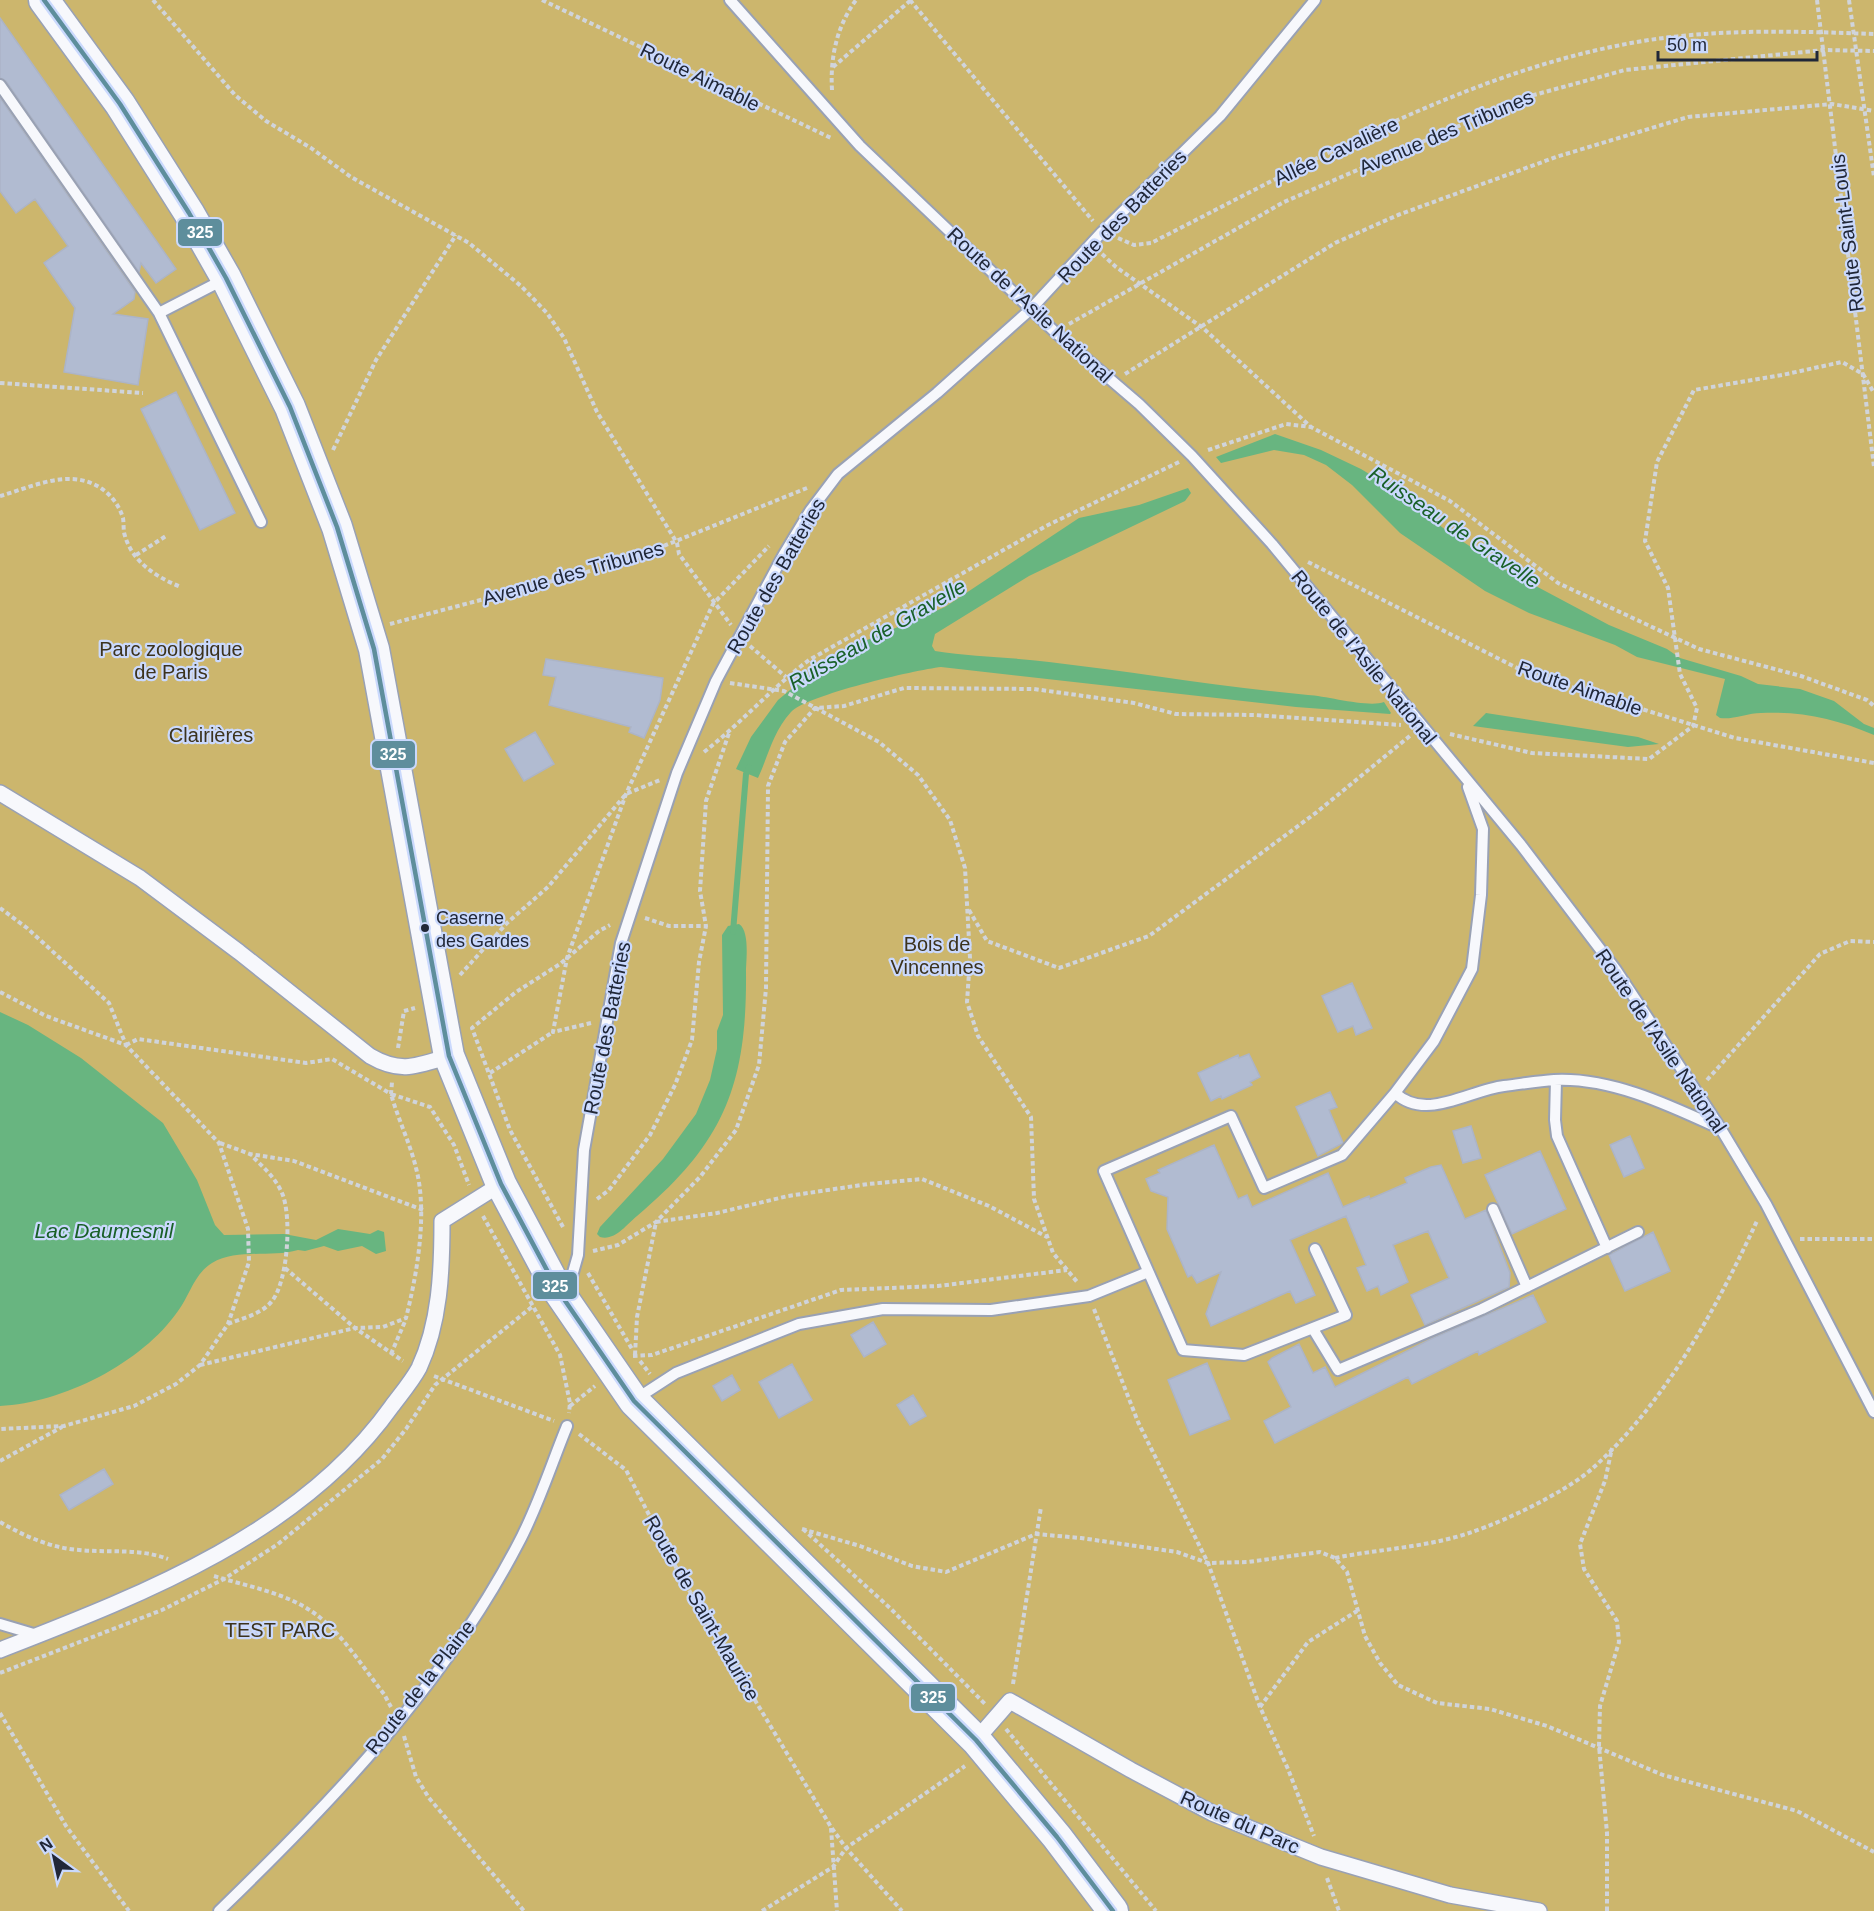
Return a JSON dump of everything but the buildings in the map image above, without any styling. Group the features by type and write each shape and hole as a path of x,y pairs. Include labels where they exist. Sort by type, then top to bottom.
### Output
{"main road":[{"path":"44,0 120,104 189,213 226,279 290,407 337,526 369,632 449,1056 501,1184 557,1289 634,1401 981,1746 1057,1837 1113,1911"}],"street":[{"path":"0,794 140,878 239,952 370,1056 387,1066 410,1068 449,1056"},
{"path":"0,1650 130,1598 190,1568 259,1528 328,1477 377,1427 418,1370 433,1327 442,1263 442,1221 501,1184"},
{"path":"981,1746 995,1714 1010,1701"},
{"name":"Route du Parc","path":"1010,1701 1212,1813 1321,1857 1450,1895 1539,1911"}],"lane":[{"name":"Route de l'Asile National","path":"730,0 860,146 1055,332 1113,381 1192,456 1272,544 1421,727 1521,845 1616,970 1721,1129 1766,1204 1874,1412"},
{"name":"Route des Batteries","path":"557,1289 572,1276 578,1255 584,1150 621,943 676,773 716,681 784,554 810,511 838,474 928,400 1031,309 1102,232 1220,116 1315,0"},
{"path":"0,85 159,313 261,522"},
{"path":"159,313 226,279"},
{"path":"1315,1249 1346,1315 1244,1355 1183,1350 1104,1171 1231,1116 1264,1188 1342,1155 1395,1093 1434,1041 1472,969 1481,895 1483,829 1464,778"},
{"path":"1395,1093 1404,1101 1429,1106 1498,1087 1556,1080 1613,1088 1679,1110 1721,1129"},
{"path":"1556,1080 1554,1120 1557,1136 1607,1248"},
{"path":"1493,1209 1527,1287"},
{"path":"1313,1329 1338,1370 1482,1309 1638,1232"},
{"path":"634,1401 676,1373 799,1324 883,1309 991,1310 1089,1296 1148,1272"},
{"name":"Route de la Plaine","path":"219,1911 310,1823 398,1720 467,1630 519,1543 567,1426"},
{"path":"0,1624 38,1635"}],"path":[{"path":"153,0 235,95 266,121 311,148 351,177 456,235 521,286 547,313 564,338 597,412 677,543 679,554 739,638 786,677"},
{"name":"Route Aimable","path":"542,0 782,117 834,139 860,146"},
{"path":"834,116 832,67 841,22 856,0"},
{"path":"832,67 910,0"},
{"name":"Allée Cavalière","path":"910,0 1102,232 1134,244 1151,243 1283,175 1444,100 1533,68 1621,45 1719,32 1874,34"},
{"name":"Route Saint-Louis","path":"1817,0 1832,104 1874,466"},
{"path":"1849,0 1874,177"},
{"name":"Avenue des Tribunes","path":"1055,332 1284,202 1523,98 1625,70 1824,50 1874,51"},
{"path":"1113,381 1203,328 1335,243 1398,216 1556,157 1688,117 1832,104 1874,111"},
{"path":"319,480 376,360 456,235"},
{"path":"1092,245 1140,285 1203,328 1311,428 1450,501 1558,583 1699,649 1801,676 1868,700 1874,706"},
{"path":"578,1255 618,1245 656,1222 700,1177 736,1130 759,1065 766,988 768,786 785,742 814,708 844,706 904,688 1034,689 1134,703 1176,714 1204,716 1247,714 1421,727 1532,753 1649,759 1693,726 1697,708 1680,674 1668,588 1645,541 1657,462 1694,390 1842,362 1863,374 1874,393"},
{"path":"0,384 143,393"},
{"path":"581,1214 609,1190 650,1135 675,1085 692,1040 699,962 706,926 700,891 706,801 729,732 786,677 810,660 1047,526 1192,456 1286,424 1311,428"},
{"name":"Avenue des Tribunes","path":"369,632 391,624 624,562 677,543 838,474"},
{"path":"0,496 53,481 71,479 93,483 117,503 123,520 125,537 148,571 181,587"},
{"path":"136,555 166,536"},
{"path":"553,1032 567,958 627,794 713,604 776,540"},
{"name":"Route Aimable","path":"1272,544 1529,674 1735,738 1874,763"},
{"path":"716,681 773,689 807,704"},
{"path":"968,910 987,941 1059,968 1149,936 1317,812 1421,727"},
{"path":"462,984 460,972 507,923 548,887 627,794 676,773"},
{"path":"0,908 27,928 110,1003 126,1046 219,1143 248,1229 249,1262 228,1324 200,1365 176,1384 134,1406 64,1426 0,1461"},
{"path":"652,1377 635,1354 578,1255 510,1130 472,1028 516,992 567,958 599,931 630,916 650,918 669,926 706,926"},
{"path":"1696,1091 1820,954 1850,941 1874,942"},
{"path":"0,992 46,1016 126,1046"},
{"path":"397,1055 404,1011 419,1007"},
{"path":"490,1073 553,1032 608,1018"},
{"path":"126,1046 138,1039 306,1063 332,1059 391,1094 430,1107 435,1114"},
{"path":"391,1354 406,1318 416,1281 422,1210 416,1168 391,1094 393,1078"},
{"path":"219,1143 250,1154 294,1161 422,1210 442,1221"},
{"path":"228,1324 267,1306 277,1294 285,1268 284,1196 273,1176 250,1154"},
{"path":"656,1222 717,1213 788,1196 868,1184 922,1179 989,1206 1047,1237"},
{"path":"1335,1558 1454,1538 1498,1522 1543,1500 1593,1468 1612,1448 1684,1358 1734,1271 1766,1204"},
{"path":"635,1354 636,1317 656,1222"},
{"path":"1784,1239 1874,1239"},
{"path":"285,1268 355,1328 418,1370"},
{"name":"Route de Saint-Maurice","path":"598,1383 570,1407 560,1355 532,1306 443,1379 498,1397 567,1426 599,1447 626,1470 680,1575 831,1827 846,1848 902,1911"},
{"path":"200,1365 355,1328 383,1327 406,1318"},
{"path":"0,1428 64,1426"},
{"path":"1607,1911 1607,1833 1599,1746 1600,1706 1618,1642 1618,1631 1617,1621 1584,1569 1580,1544 1605,1481 1612,1448"},
{"path":"1010,1701 1041,1507"},
{"path":"1156,1911 995,1714 890,1608 802,1529 860,1546 912,1566 946,1572 1036,1534 1177,1552 1208,1563 1248,1562 1320,1552 1335,1558 1347,1572 1365,1636 1380,1663 1398,1685 1437,1703 1490,1709 1547,1726 1599,1746 1663,1775 1797,1811 1874,1852"},
{"path":"1260,1707 1308,1642 1357,1611"},
{"path":"328,1624 384,1694 398,1720 416,1777 429,1798 524,1911"},
{"path":"0,1713 66,1826 129,1911"},
{"path":"762,1911 833,1867 846,1848 981,1746"},
{"path":"831,1827 837,1911"}],"green space":[{"name":"Bois de Vincennes","path":"0,0 1874,0 1874,1911 0,1911"}],"water":[{"path":"1275,434 1321,450 1361,469 1389,486 1447,531 1504,569 1609,625 1667,649 1680,658 1741,676 1758,684 1800,689 1834,701 1864,724 1874,728 1874,735 1833,720 1790,713 1761,713 1720,718 1716,715 1725,679 1637,657 1615,645 1529,613 1485,591 1400,533 1352,485 1326,465 1304,455 1274,450 1221,463 1216,457"},
{"path":"1188,488 1191,493 1185,501 1029,576 935,634 932,646 935,651 1049,662 1358,703 1384,702 1390,714 1296,707 941,667 862,684 801,705 791,712 780,727 758,778 736,769 751,737 778,700 801,681 860,643 945,607 1079,518 1139,505"},
{"path":"1486,713 1638,737 1659,744 1628,747 1473,726"},
{"path":"739,924 745,933 747,946 745,1012 742,1048 735,1080 724,1109 710,1137 691,1163 667,1189 620,1231 611,1237 600,1237 597,1234 600,1227 663,1159 696,1114 710,1080 717,1049 717,1031 723,1015 722,935 728,926"},
{"name":"Lac Daumesnil","path":"0,1012 28,1025 81,1058 163,1123 197,1180 215,1225 224,1235 284,1234 316,1240 338,1229 370,1234 378,1230 384,1232 386,1251 376,1254 362,1246 338,1251 324,1246 305,1251 243,1254 222,1258 201,1273 178,1311 163,1330 122,1363 75,1388 24,1403 0,1406"}],"waterway":[{"name":"Ruisseau de Gravelle","path":"733,932 746,774 749,767"}],"transit line":[{"name":"325","path":"44,0 120,104 189,213 226,278 290,407 337,527 374,649 449,1056 501,1184 557,1289 634,1401 976,1740 1057,1837 1113,1911"}],"place":[{"name":"Caserne des Gardes","path":"425,928"}],"park label":[{"name":"Parc zoologique de Paris","path":"171,660"},
{"name":"Clairières","path":"211,735"},
{"name":"TEST PARC","path":"280,1630"}]}
